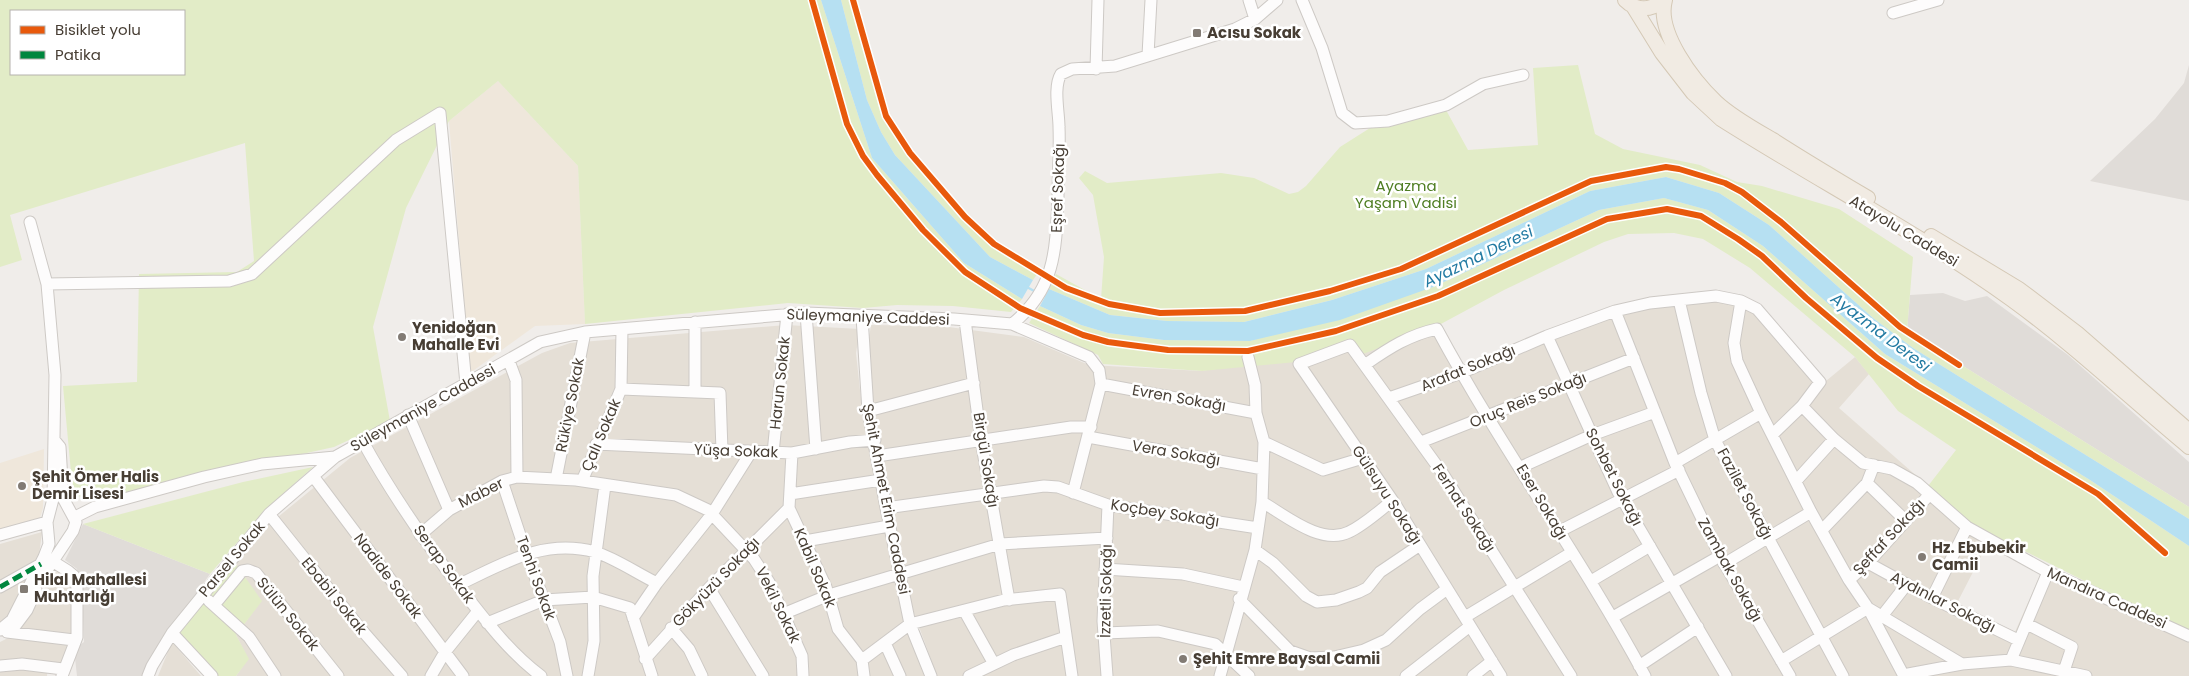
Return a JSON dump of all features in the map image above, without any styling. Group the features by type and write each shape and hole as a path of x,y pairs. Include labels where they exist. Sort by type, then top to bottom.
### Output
{"main road":[{"name":"Atayolu Caddesi","path":"1629,3 1649,8 1664,0"},
{"name":"Atayolu Caddesi","path":"1664,0 1663,19 1672,41 1692,74 1717,102 1756,130 2019,289 2078,333 2189,431"},
{"name":"Atayolu Caddesi","path":"1629,3 1693,93 1721,119 1933,248 2011,299 2062,338 2189,447"}],"street":[{"path":"1096,69 1098,0"},
{"path":"1148,55 1151,0"},
{"path":"1249,0 1255,19"},
{"name":"Eşref Sokağı","path":"1012,324 1033,306 1047,280 1055,251 1058,217 1059,77 1067,70 1115,66 1235,29 1255,19 1277,0"},
{"path":"1302,0 1322,48 1342,114 1355,123 1388,121 1446,105 1483,84 1523,75"},
{"path":"1893,13 1938,0"},
{"path":"46,284 230,281 252,274 396,140 440,113 466,384"},
{"path":"2,633 27,610 46,563 49,544 48,521 53,499 52,448 55,441 55,375 46,284 30,222"},
{"path":"1547,336 1615,311 1650,303 1716,296 1741,301 1757,309 1820,382 1802,406 1773,434"},
{"name":"Fazilet Sokağı","path":"1679,300 1701,392 1715,440 1843,676"},
{"path":"1741,301 1734,343 1737,361 1761,414 1773,434 1811,512 1849,580 1868,608 1903,675 1962,664 2011,660 2086,676"},
{"name":"Zambak Sokağı","path":"1615,311 1677,466 1722,560 1790,676"},
{"path":"806,313 816,449"},
{"name":"Süleymaniye Caddesi","path":"72,514 214,475 262,464 335,457 408,414 509,361 540,342 585,332 806,313 1012,324 1089,357 1099,370 1101,384"},
{"name":"Harun Sokak","path":"773,453 787,314"},
{"name":"Şehit Ahmet Erim Caddesi","path":"862,317 868,411 889,526 910,624 931,676"},
{"name":"Birgül Sokağı","path":"965,320 981,440 1009,600"},
{"path":"694,322 695,392"},
{"name":"Çalı Sokak","path":"582,481 596,444 621,389 622,328"},
{"name":"Eser Sokağı","path":"1366,364 1395,343 1437,329 1461,373 1521,467 1560,531 1571,553 1613,617 1642,671"},
{"name":"Rükiye Sokak","path":"556,479 585,332"},
{"name":"Arafat Sokağı","path":"1389,398 1461,373 1547,336"},
{"name":"Sohbet Sokağı","path":"1547,336 1623,500 1726,676"},
{"name":"Ferhat Sokağı","path":"1350,345 1366,364 1421,442 1571,676"},
{"name":"Gülsuyu Sokağı","path":"1350,345 1298,364 1392,500 1501,676"},
{"path":"1220,676 1239,599 1255,550 1262,502 1264,442 1256,414 1255,385 1248,357"},
{"name":"Oruç Reis Sokağı","path":"1421,442 1634,358"},
{"path":"509,361 516,380 517,477"},
{"path":"868,411 974,383"},
{"path":"1073,493 1101,384"},
{"name":"Evren Sokağı","path":"1101,384 1256,414"},
{"path":"621,389 720,393 722,451"},
{"name":"Mandıra Caddesi","path":"1802,406 1834,439 1863,463 1892,470 1917,483 1967,527 2048,572 2189,636"},
{"path":"1521,467 1592,435 1655,412"},
{"path":"408,414 449,510"},
{"path":"1560,531 1623,500 1715,440 1761,414"},
{"name":"Vera Sokağı","path":"877,456 1071,427 1263,469"},
{"path":"1796,481 1834,439"},
{"name":"Serap Sokak","path":"362,440 420,535 488,623 520,660 541,676"},
{"name":"Yüşa Sokak","path":"596,444 792,454 850,442 874,440"},
{"path":"0,587 46,563 75,527 72,514 62,498 60,447 55,441"},
{"path":"1264,442 1323,470 1363,458"},
{"path":"633,618 657,583 712,514 752,452"},
{"name":"Kabil Sokak","path":"792,454 789,508 829,595 838,629 862,660"},
{"name":"Parsel Sokak","path":"148,676 172,633 269,514 335,457"},
{"path":"1822,530 1867,483 1874,465"},
{"name":"Nadide Sokak","path":"314,476 444,652 464,676"},
{"name":"Maber","path":"420,535 449,510 502,481 517,477 605,484"},
{"path":"790,494 881,480"},
{"name":"Tenhi Sokak","path":"502,481 526,553 560,642 567,676"},
{"path":"1867,483 1906,522"},
{"path":"588,676 594,641 593,597 596,552 605,484"},
{"name":"Vekil Sokak","path":"605,484 676,495 712,514 746,550 769,582 802,656 803,676"},
{"name":"Koçbey Sokağı","path":"886,508 1044,486 1058,487 1108,505 1258,528"},
{"name":"Şeffaf Sokağı","path":"1849,580 1868,563 1929,495"},
{"path":"1262,502 1313,531 1325,536 1336,536 1348,533 1392,500"},
{"name":"İzzetli Sokağı","path":"1107,676 1104,633 1108,505"},
{"path":"0,535 48,521 56,508 72,514"},
{"name":"Gökyüzü Sokağı","path":"645,659 709,588 789,508"},
{"path":"1613,617 1671,583 1768,538 1811,512"},
{"name":"Ebabil Sokak","path":"269,514 360,628 402,676"},
{"path":"48,521 54,535 69,534"},
{"path":"804,541 889,526"},
{"path":"1932,598 1967,527"},
{"path":"783,614 829,595 1000,544 1107,538"},
{"path":"1255,550 1274,563 1306,596 1317,602 1336,600 1367,588 1380,572 1420,545"},
{"path":"1591,581 1650,546"},
{"path":"458,585 526,553 546,548 596,552 657,583"},
{"path":"1406,676 1467,621 1514,586 1571,553"},
{"path":"0,666 22,664 62,672 74,640 77,637 77,587 74,576 68,570 46,563"},
{"name":"Aydınlar Sokağı","path":"1868,563 1932,598 2018,640"},
{"path":"1106,569 1183,574 1243,587"},
{"name":"Sülün Sokak","path":"214,605 242,571 248,570 256,573 338,676"},
{"path":"2011,660 2048,572"},
{"path":"1882,616 1907,584"},
{"path":"709,588 764,676"},
{"path":"1239,599 1290,651 1310,658 1334,657 1364,650 1386,640 1420,609 1448,589"},
{"path":"864,676 862,660 910,624 1009,600 1060,594 1069,674"},
{"path":"202,596 249,637 275,676"},
{"path":"488,623 544,600 593,597 630,608 652,676"},
{"path":"1781,661 1868,608"},
{"path":"1868,608 1962,664"},
{"path":"430,676 444,652 478,611"},
{"path":"965,612 994,664"},
{"path":"2027,624 2072,647 2064,671"},
{"path":"1642,671 1698,627"},
{"path":"671,628 689,649 702,676"},
{"path":"1104,633 1158,631 1215,644 1248,676"},
{"path":"2,633 74,640"},
{"path":"172,633 212,676"},
{"path":"969,676 994,664 1066,637"},
{"path":"885,643 900,676"},
{"path":"1473,676 1492,661"}],"shaded area":[{"path":"2189,65 2189,201 2090,181 2155,119 2184,83"},
{"path":"498,81 578,166 585,324 535,326 470,373 449,121"},
{"path":"1715,292 1760,305 1826,381 1855,357 1869,374 1839,408 1928,486 1988,543 1957,603 2015,632 2041,573 2147,619 2189,642 2189,676 937,676 910,602 870,400 867,352 871,325 941,326 1024,337 1089,365 1202,371 1439,325 1461,366 1638,301"},
{"path":"1943,293 1965,301 1987,296 2068,355 2189,462 2189,507 1907,331 1910,295"},
{"path":"786,325 860,329 856,353 863,418 904,623 925,676 236,676 248,659 236,635 261,601 235,563 267,526 350,458 542,353 570,343"},
{"name":"Şehit Ömer Halis Demir Lisesi","path":"44,449 43,508 39,521 0,533 0,463"},
{"path":"83,524 210,574 149,660 144,676 77,676 74,649 84,642 82,590 77,569 65,560"},
{"path":"42,532 39,556 9,617 0,627 0,544"},
{"path":"54,572 64,573 72,584 76,632 69,639 66,664 48,661 47,676 0,676 0,642 18,633"},
{"path":"172,642 201,676 158,676"}],"green space":[{"path":"0,0 821,0 872,158 964,263 1022,299 1011,312 953,306 897,305 863,308 788,303 585,324 578,166 498,81 449,121 406,208 373,327 390,421 334,447 90,500 73,494 63,386 137,382 139,274 237,272 254,261 245,143 10,215 22,260 0,267"},
{"path":"841,0 856,0 889,123 957,206 989,238 1040,270 1033,280 990,257 895,155 881,132 867,100"},
{"name":"Ayazma Yaşam Vadisi","path":"1578,65 1595,134 1623,149 1700,165 1737,182 1762,186 1839,209 1913,257 1907,331 2189,507 2189,519 1913,348 1873,318 1769,225 1719,193 1666,177 1590,191 1426,269 1332,300 1244,322 1167,321 1110,315 1049,289 1056,274 1101,299 1104,257 1093,195 1079,178 1085,171 1107,183 1221,173 1254,178 1289,194 1298,192 1306,186 1340,147 1370,128 1388,121 1446,110 1468,150 1538,145 1533,68"},
{"path":"1664,198 1708,210 1763,246 1885,354 2090,480 2189,546 2189,633 1970,524 1928,486 1956,450 1898,411 1855,357 1750,268 1703,239 1674,233 1628,234 1604,242 1504,290 1439,325 1363,354 1352,342 1296,362 1202,371 1103,364 1098,355 1029,323 1040,306 1081,325 1108,333 1164,340 1250,341 1433,287 1599,210"},
{"path":"313,467 266,509 210,574 83,524 243,482"},
{"path":"235,563 262,601 236,635 249,659 236,676 213,676 178,633"}],"water":[{"path":"821,0 841,0 867,100 881,132 895,155 990,257 1033,280 1022,299 964,263 872,158"},
{"path":"1666,177 1719,193 1769,225 1873,318 1913,348 2189,519 2189,546 2090,480 1885,354 1763,246 1708,210 1664,198 1599,210 1433,287 1340,320 1250,341 1164,340 1108,333 1081,325 1040,306 1049,289 1110,315 1167,321 1244,322 1332,300 1426,269 1590,191"}],"waterway":[{"name":"Ayazma Deresi","path":"1025,286 1036,292"}],"marked path":[{"path":"0,587 41,564"}],"cycle path":[{"path":"812,0 847,124 863,156 877,175 923,230 965,272 1020,308 1083,335 1108,342 1168,350 1248,351 1336,331 1438,296 1607,219 1667,209 1701,216 1738,239 1762,256 1806,298 1877,358 1918,386 2098,494 2165,553"},
{"path":"853,0 886,116 910,153 965,217 994,244 1066,288 1109,304 1160,313 1245,311 1330,291 1401,269 1591,181 1666,167 1725,183 1742,192 1781,222 1900,327 1959,365"}],"place":[{"name":"Acısu Sokak","path":"1197,33"},
{"name":"Yenidoğan Mahalle Evi","path":"402,337"},
{"name":"Şehit Ömer Halis Demir Lisesi","path":"22,486"},
{"name":"Hz. Ebubekir Camii","path":"1922,557"},
{"name":"Hilal Mahallesi Muhtarlığı","path":"24,589"},
{"name":"Şehit Emre Baysal Camii","path":"1183,659"}]}
